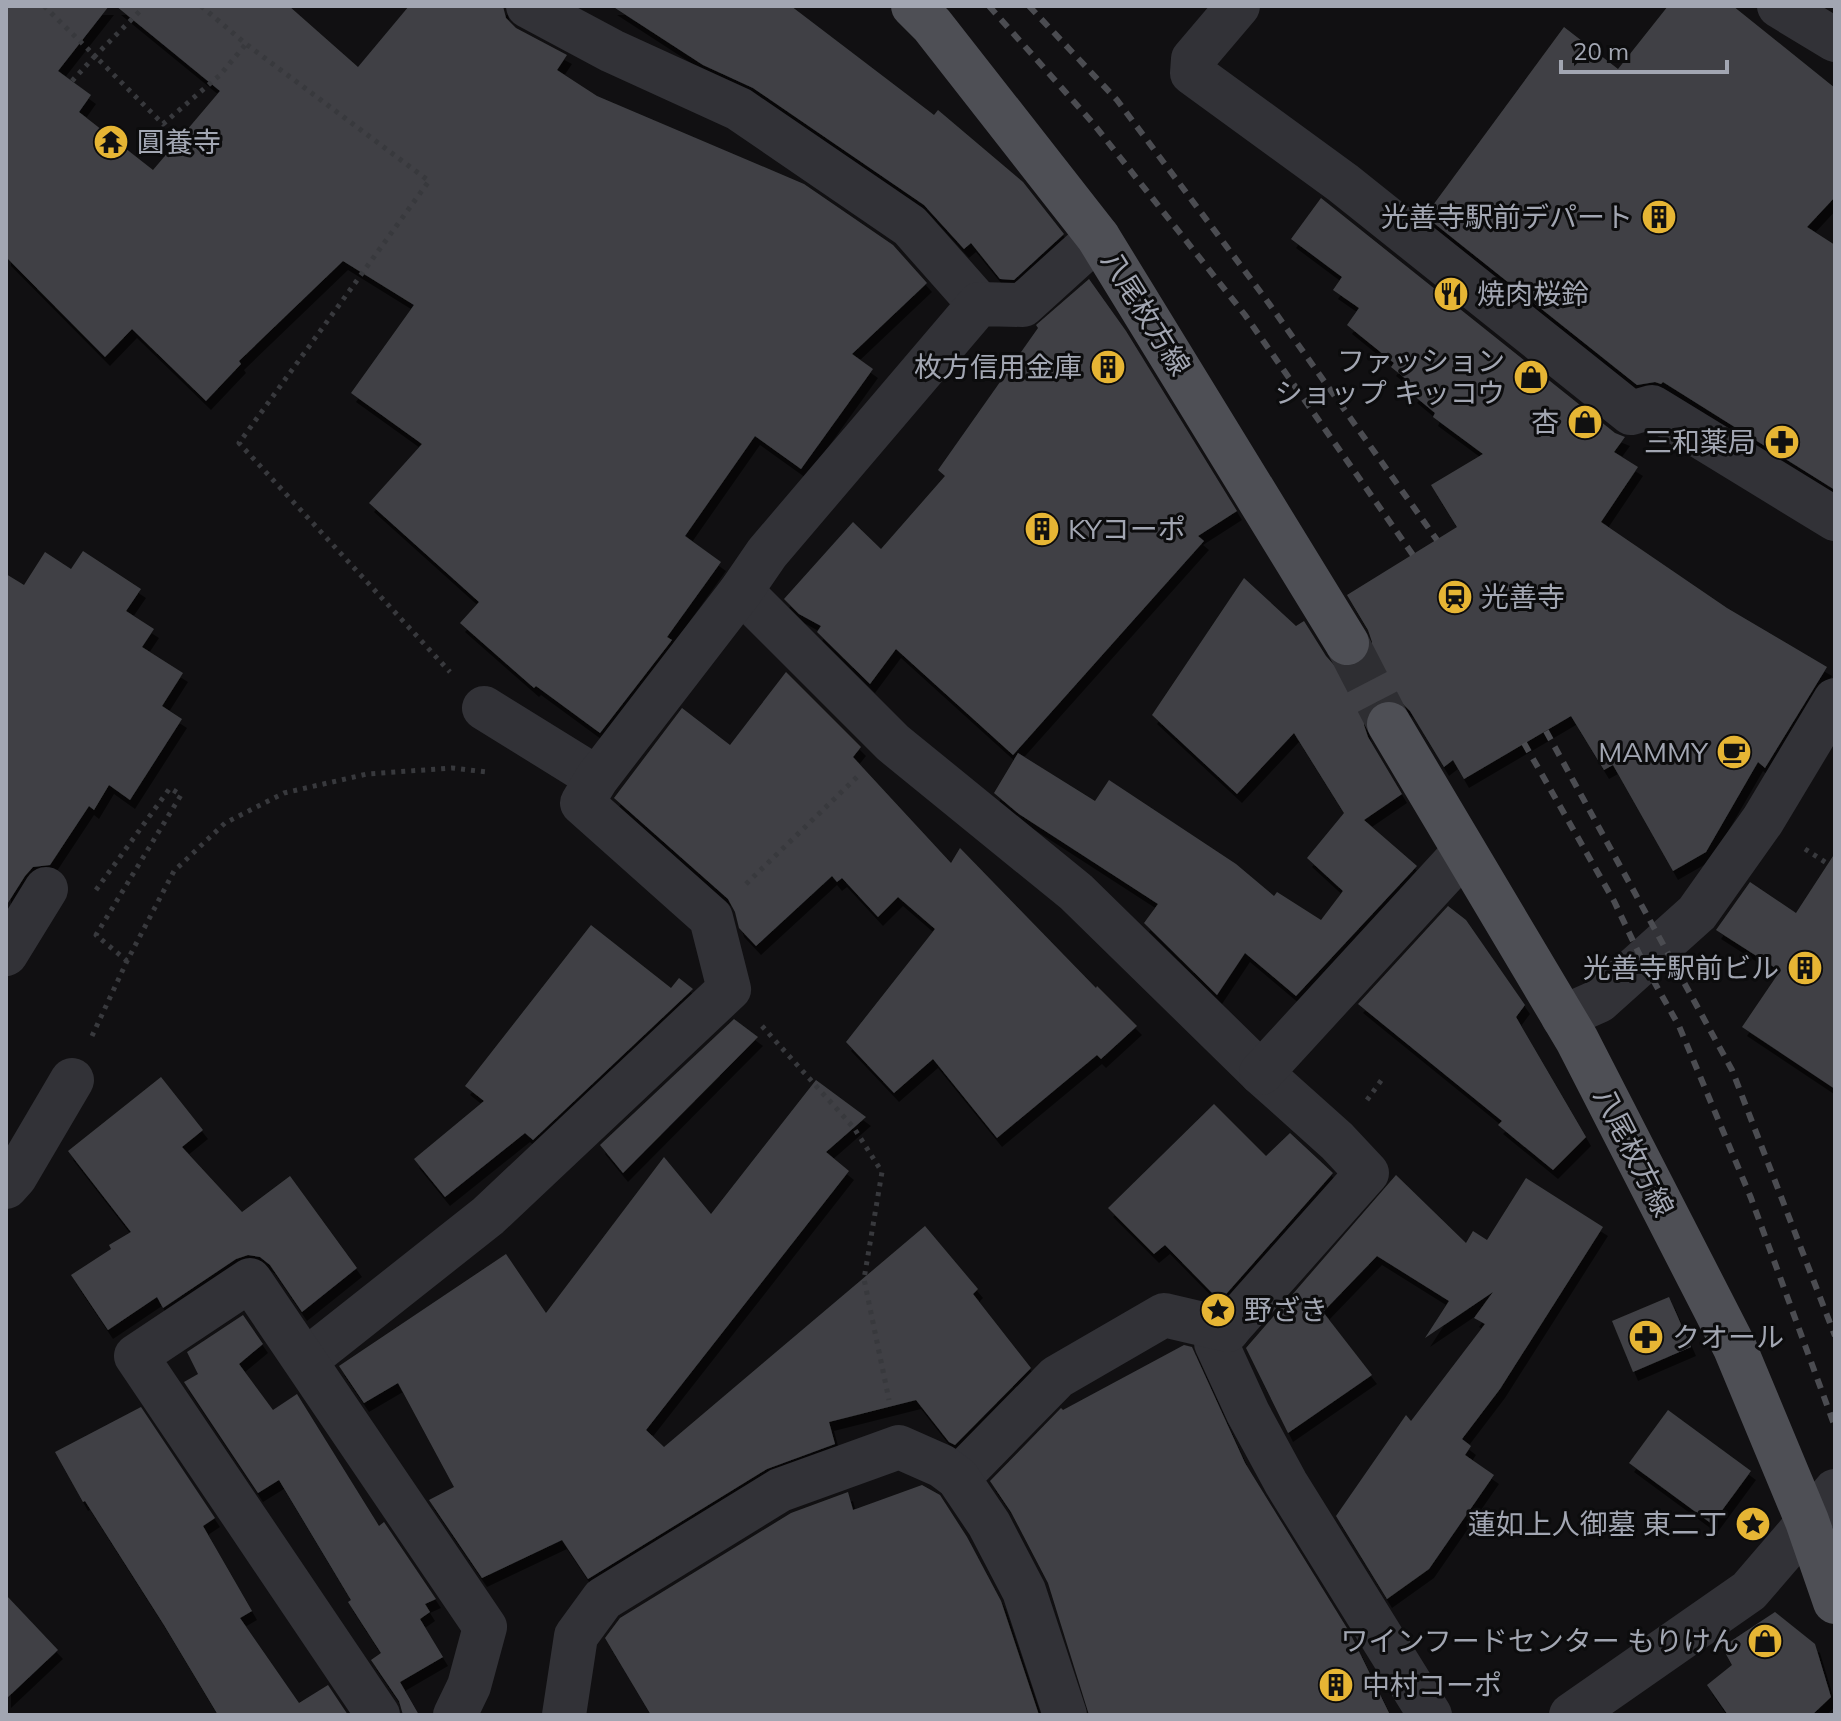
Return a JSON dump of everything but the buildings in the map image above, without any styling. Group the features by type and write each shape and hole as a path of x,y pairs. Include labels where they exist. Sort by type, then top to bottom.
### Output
{"main road":[{"name":"八尾枚方線","path":"913,6 932,25 1098,237 1347,643"},
{"name":"八尾枚方線","path":"1389,724 1563,1017 1821,1506 1835,1602"}],"street":[{"path":"528,6 612,51 739,109 910,226 979,304 1023,305 1098,237"},
{"path":"1238,6 1193,59 1192,73 1343,183 1631,413 1652,407 1835,519"},
{"path":"1779,6 1835,40"},
{"path":"306,1360 488,1216 729,989 711,918 582,803 597,778 767,553 979,304"},
{"path":"741,591 893,743 1076,892 1367,1173 1216,1343 1248,1413 1286,1483 1430,1715"},
{"path":"1563,1017 1599,1001 1697,913 1763,820 1835,700"},
{"path":"484,708 597,778"},
{"path":"1261,1073 1464,852"},
{"path":"6,954 46,889"},
{"path":"6,1187 15,1177 72,1080"},
{"path":"378,1715 136,1356 250,1280 485,1627 469,1686 455,1715"},
{"path":"958,1478 1057,1377 1164,1315 1228,1330"},
{"path":"564,1715 576,1636 603,1599 780,1490 899,1447 942,1466 958,1478 989,1524 1024,1591 1065,1715"},
{"path":"1571,1715 1749,1591 1821,1506"}],"path":[{"path":"44,6 163,124 220,75 246,44"},
{"path":"201,6 246,44 429,181 239,443 484,708"},
{"path":"72,81 140,11"},
{"path":"711,918 893,743"},
{"path":"72,1080 127,961 174,871 225,823 284,793 367,774 452,768 495,773"},
{"path":"91,898 170,788 181,795 96,935 127,961"},
{"path":"729,989 854,1128 882,1172 864,1279 899,1447"}],"tunnel":[{"path":"1347,643 1389,724"}],"railway":[{"path":"989,6 1092,122 1245,315 1413,555"},
{"path":"1029,6 1117,100 1265,298 1437,540"},
{"path":"1546,731 1732,1070 1835,1336"},
{"path":"1524,743 1614,901 1643,962 1679,1026 1751,1198 1835,1427"}],"place":[{"name":"圓養寺","path":"111,142"},
{"name":"光善寺駅前デパート","path":"1659,217"},
{"name":"焼肉桜鈴","path":"1451,294"},
{"name":"枚方信用金庫","path":"1108,367"},
{"name":"ファッション ショップ キッコウ","path":"1531,377"},
{"name":"杏","path":"1585,422"},
{"name":"三和薬局","path":"1782,442"},
{"name":"KYコーポ","path":"1042,529"},
{"name":"光善寺","path":"1455,597"},
{"name":"MAMMY","path":"1734,752"},
{"name":"光善寺駅前ビル","path":"1805,968"},
{"name":"野ざき","path":"1218,1310"},
{"name":"クオール","path":"1646,1337"},
{"name":"蓮如上人御墓 東二丁","path":"1753,1524"},
{"name":"ワインフードセンター もりけん","path":"1765,1641"},
{"name":"中村コーポ","path":"1336,1685"}]}
